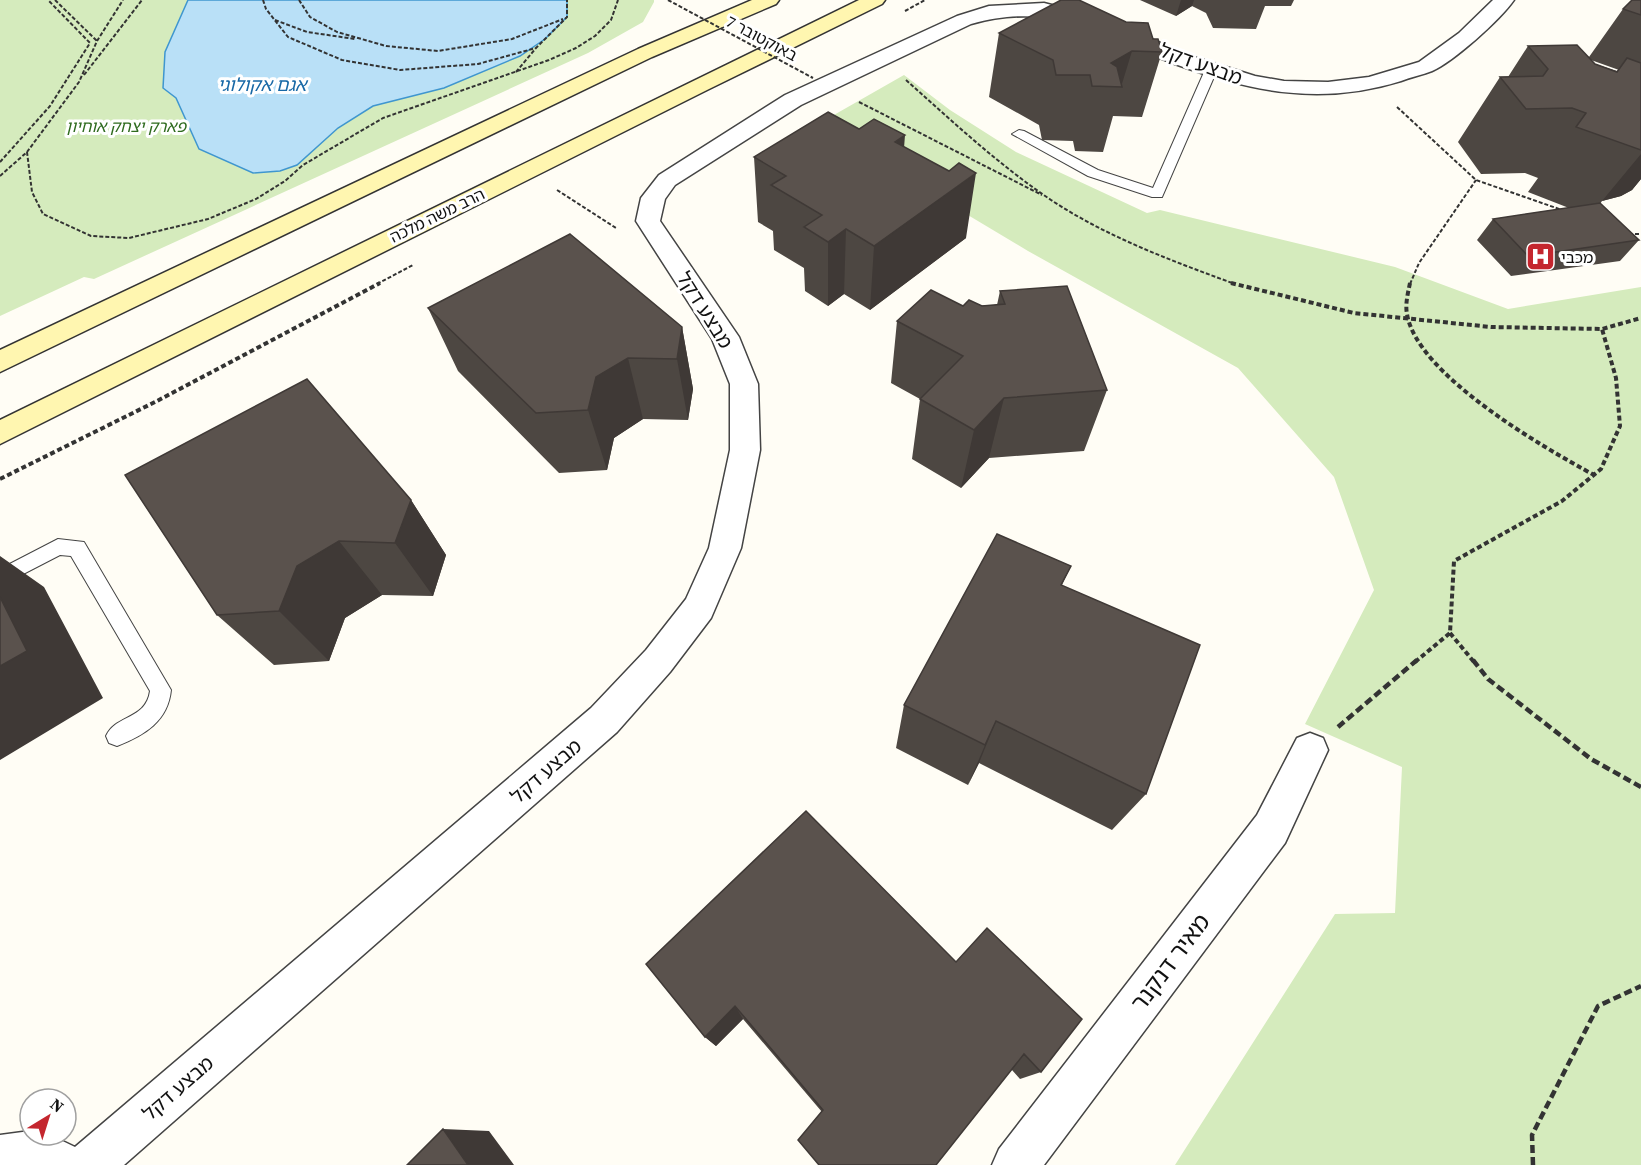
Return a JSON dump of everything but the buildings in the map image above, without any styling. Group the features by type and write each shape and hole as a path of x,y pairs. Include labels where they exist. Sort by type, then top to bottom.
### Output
{"street":[{"path":"0,362 645,52 769,0"},
{"name":"הרב משה מלכה","path":"0,433 699,84 875,0"},
{"name":"מבצע דקל","path":"89,1165 604,720 658,662 699,608 725,548 739,482 745,450 744,384 725,337 648,221 653,198 667,180 819,81 881,58 975,16 996,10 1044,9 1095,22 1211,70 1252,82 1284,87 1328,88 1371,83 1426,66 1466,37 1504,0"},
{"name":"מאיר דנקנר","path":"1015,1165 1271,829 1310,750"},
{"path":"0,1158 26,1153 54,1159 61,1165"}],"lane":[{"path":"1019,134 1093,173 1157,194 1211,70"},
{"path":"0,578 58,547 77,548 160,690 159,705 149,717 117,736"}],"path":[{"path":"0,162 16,146 69,81 90,43 48,0"},
{"path":"56,0 98,41"},
{"path":"78,82 98,41 123,0"},
{"path":"0,176 27,152 142,0"},
{"path":"263,0 266,9 288,37 342,60 400,70 478,64 536,48"},
{"path":"299,0 310,17 337,32 386,46 438,51 512,39 567,17"},
{"path":"516,72 567,17 567,0"},
{"path":"27,152 32,192 43,214 91,236 129,238 208,219 256,199 285,182 303,165 383,118 558,56 595,36 611,20 618,0"},
{"name":"7 באוקטובר","path":"668,0 819,81 1053,201"},
{"path":"274,20 307,32 363,40"},
{"path":"881,58 993,158 1053,201 1128,242 1234,284 1354,313 1491,327 1602,329 1641,318"},
{"path":"1371,83 1476,180 1563,211"},
{"path":"1476,180 1413,273 1408,293 1407,318 1421,343 1442,370 1492,412 1536,444 1594,475"},
{"path":"557,190 613,228 651,226"},
{"path":"1628,234 1640,234"},
{"path":"1602,329 1616,378 1620,426 1601,469 1562,501 1454,561 1450,633 1488,679 1591,759 1641,788"},
{"path":"1310,750 1450,633"},
{"path":"1533,1165 1532,1135 1598,1006 1641,986"}],"green space":[{"name":"פארק יצחק אוחיון","path":"0,0 654,0 654,2 643,22 588,53 94,279 84,277 0,316"},
{"path":"904,75 950,110 1016,152 1147,213 1160,210 1395,267 1508,309 1641,287 1641,1165 1175,1165 1335,914 1395,913 1402,767 1305,724 1374,590 1334,477 1238,368 1028,251 911,181 797,136"}],"water":[{"name":"אגם אקולוגי","path":"188,0 567,0 567,17 545,39 520,56 444,88 373,106 338,128 297,165 280,171 253,173 199,149 176,98 163,88 165,52"}],"place":[{"name":"מכבי","path":"1540,257"}]}
